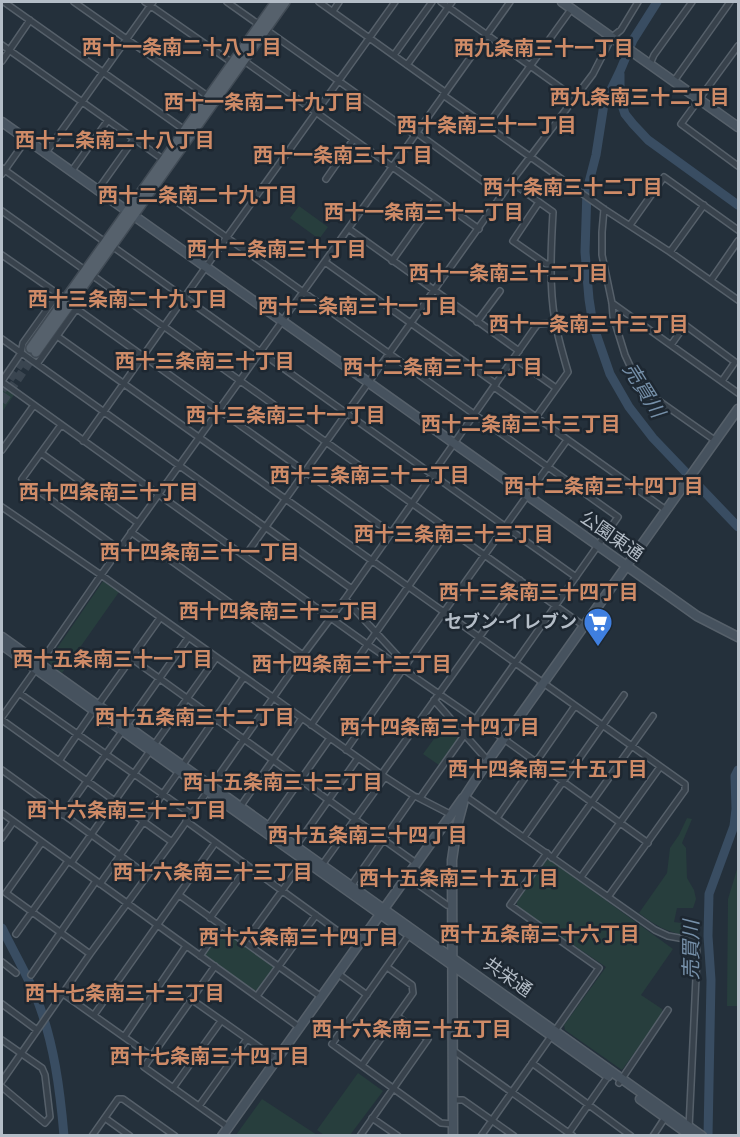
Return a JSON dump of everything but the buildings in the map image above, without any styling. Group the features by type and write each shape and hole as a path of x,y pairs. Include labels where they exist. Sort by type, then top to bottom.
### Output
{"main road":[{"path":"263,27 276,2"},
{"path":"33,350 263,27 285,2"},
{"path":"188,132 209,97 238,62"}],"street":[{"path":"4,2 188,132"},
{"path":"75,2 209,97"},
{"path":"227,2 502,195"},
{"path":"319,2 603,208 738,300"},
{"path":"333,11 339,2"},
{"path":"83,441 395,2"},
{"path":"394,55 432,2"},
{"path":"441,2 450,4 575,98"},
{"path":"172,842 59,761 2,715 510,2"},
{"path":"562,2 738,127"},
{"path":"245,556 511,182 593,74 638,2"},
{"path":"647,62 692,2"},
{"path":"674,81 730,2"},
{"path":"45,154 149,3 316,112 478,229"},
{"path":"407,65 450,4"},
{"path":"488,126 572,8"},
{"path":"2,61 30,20"},
{"path":"2,45 167,162"},
{"path":"738,46 681,124 738,166"},
{"path":"72,172 108,120"},
{"name":"公園東通","path":"2,122 697,616 738,637"},
{"path":"97,191 134,139"},
{"path":"26,140 2,171 576,577"},
{"path":"326,179 353,140"},
{"path":"630,225 664,177 738,230"},
{"path":"511,182 553,212 551,264 555,323 567,372 536,417"},
{"path":"152,184 618,517 475,720 383,840 351,886"},
{"path":"392,261 436,199"},
{"path":"539,202 513,241 546,264 551,264"},
{"path":"670,252 704,205"},
{"path":"603,208 602,255 613,316 625,355 652,396 716,441"},
{"path":"2,211 584,626"},
{"path":"349,229 519,351"},
{"path":"711,280 738,241"},
{"path":"2,255 391,533"},
{"path":"325,262 666,510"},
{"path":"477,322 500,291"},
{"path":"37,364 57,336 67,301"},
{"path":"67,301 23,343 21,353 2,381 648,843"},
{"path":"612,303 738,393"},
{"path":"2,1082 62,993 172,842 303,654 345,599 538,324 555,323"},
{"path":"671,345 685,325 735,362 722,381"},
{"path":"57,336 685,784 685,790 608,897"},
{"path":"2,339 352,589"},
{"path":"514,358 556,388"},
{"path":"2,450 34,405"},
{"path":"222,1136 738,409"},
{"path":"61,425 22,479 119,549"},
{"path":"346,750 567,440"},
{"path":"41,453 138,523"},
{"path":"2,507 383,776 450,814"},
{"path":"311,725 448,530"},
{"path":"131,532 303,654"},
{"path":"322,865 355,820 434,700 520,580"},
{"path":"345,599 404,667"},
{"path":"59,761 160,618"},
{"name":"共栄通","path":"2,637 38,667"},
{"path":"63,815 188,638"},
{"name":"共栄通","path":"2,645 96,708 692,1133"},
{"path":"131,658 416,863"},
{"path":"16,934 91,835 216,658"},
{"path":"31,975 120,855 244,677"},
{"path":"19,693 191,814"},
{"path":"524,837 624,695"},
{"path":"434,700 488,761"},
{"path":"496,818 575,706"},
{"path":"552,858 653,716"},
{"path":"240,807 302,718"},
{"path":"268,826 330,738"},
{"path":"296,846 358,758"},
{"path":"581,878 660,767"},
{"path":"2,770 147,875"},
{"name":"共栄通","path":"209,788 268,826 296,846 306,857 322,865 351,886 409,935 453,962"},
{"path":"465,796 661,933 696,941 692,1133"},
{"path":"453,1136 452,860 457,826 465,796"},
{"path":"2,813 300,1027"},
{"path":"186,821 357,945"},
{"path":"2,838 13,822"},
{"path":"42,842 6,893 90,954"},
{"path":"94,1015 215,843"},
{"path":"481,1136 599,968 510,905 547,853"},
{"path":"244,943 306,857"},
{"path":"210,918 248,866"},
{"path":"406,876 447,905 452,906"},
{"path":"179,895 320,996"},
{"path":"257,996 316,915"},
{"path":"200,956 221,926"},
{"path":"409,935 332,1044 441,1123 453,1124"},
{"path":"124,1036 186,946"},
{"path":"2,962 16,973"},
{"path":"215,966 144,1067 228,1126"},
{"path":"362,1065 413,993 412,985 387,967"},
{"path":"337,974 367,995"},
{"path":"62,993 151,1056"},
{"path":"191,999 276,1059"},
{"path":"2,1004 38,1029"},
{"path":"620,1081 668,1010"},
{"path":"360,1136 428,1039 397,1016"},
{"path":"173,1088 221,1021"},
{"path":"199,1106 247,1039"},
{"path":"2,1040 42,1068 45,1074 50,1117 45,1123 2,1087"},
{"path":"453,1052 569,1135 610,1074"},
{"path":"532,1063 631,1136"},
{"path":"92,1136 118,1099 123,1099 175,1136"},
{"path":"453,1100 463,1100 513,1136"},
{"path":"653,1136 667,1114"},
{"path":"105,1118 130,1136"},
{"path":"372,1118 398,1136"}],"green space":[{"path":"299,206 328,227 319,239 290,218"},
{"path":"4,387 14,395 2,412 2,388"},
{"path":"103,581 119,592 62,673 51,665 49,660"},
{"path":"447,721 459,736 439,765 423,754"},
{"path":"687,818 692,819 682,843 686,848 687,878 696,899 693,908 677,908 674,922 688,924 687,936 662,928 639,913 667,873 670,848"},
{"path":"546,860 550,860 673,949 641,995 662,1009 663,1013 622,1070 565,1030 564,1025 606,967 517,907 517,902"},
{"path":"738,866 738,1006 727,1006 728,899"},
{"path":"224,930 273,967 274,970 260,990 255,991 206,956 220,931"},
{"path":"358,1073 383,1091 350,1135 324,1135 317,1130"},
{"path":"262,1099 317,1135 236,1135"}],"waterway":[{"name":"売買川","path":"657,2 633,40 604,104 596,155 587,190 585,252 593,325 610,374 629,407 653,438 738,527"},
{"path":"620,74 620,99 625,114 633,124 648,140 738,205"},
{"name":"売買川","path":"708,1136 711,980 708,936 709,894 734,826 735,776 738,770"},
{"path":"2,928 37,999 48,1032 64,1136"}],"tunnel":[{"path":"2,390 31,348"},
{"path":"2,402 36,352"}],"place":[{"name":"セブン-イレブン","path":"598,648"}],"district":[{"name":"西十一条南二十八丁目","path":"182,47"},
{"name":"西九条南三十一丁目","path":"544,48"},
{"name":"西九条南三十二丁目","path":"640,97"},
{"name":"西十一条南二十九丁目","path":"264,102"},
{"name":"西十条南三十一丁目","path":"487,125"},
{"name":"西十二条南二十八丁目","path":"115,140"},
{"name":"西十一条南三十丁目","path":"343,155"},
{"name":"西十条南三十二丁目","path":"573,187"},
{"name":"西十二条南二十九丁目","path":"198,195"},
{"name":"西十一条南三十一丁目","path":"424,212"},
{"name":"西十二条南三十丁目","path":"277,249"},
{"name":"西十一条南三十二丁目","path":"509,273"},
{"name":"西十三条南二十九丁目","path":"128,299"},
{"name":"西十二条南三十一丁目","path":"358,306"},
{"name":"西十一条南三十三丁目","path":"589,324"},
{"name":"西十三条南三十丁目","path":"205,361"},
{"name":"西十二条南三十二丁目","path":"443,367"},
{"name":"西十三条南三十一丁目","path":"286,415"},
{"name":"西十二条南三十三丁目","path":"521,424"},
{"name":"西十三条南三十二丁目","path":"370,475"},
{"name":"西十二条南三十四丁目","path":"604,486"},
{"name":"西十四条南三十丁目","path":"109,492"},
{"name":"西十三条南三十三丁目","path":"454,534"},
{"name":"西十四条南三十一丁目","path":"200,552"},
{"name":"西十三条南三十四丁目","path":"539,592"},
{"name":"西十四条南三十二丁目","path":"279,611"},
{"name":"西十五条南三十一丁目","path":"113,659"},
{"name":"西十四条南三十三丁目","path":"352,664"},
{"name":"西十五条南三十二丁目","path":"195,717"},
{"name":"西十四条南三十四丁目","path":"440,727"},
{"name":"西十四条南三十五丁目","path":"548,769"},
{"name":"西十五条南三十三丁目","path":"283,782"},
{"name":"西十六条南三十二丁目","path":"127,810"},
{"name":"西十五条南三十四丁目","path":"368,835"},
{"name":"西十六条南三十三丁目","path":"213,872"},
{"name":"西十五条南三十五丁目","path":"459,878"},
{"name":"西十五条南三十六丁目","path":"540,934"},
{"name":"西十六条南三十四丁目","path":"299,937"},
{"name":"西十七条南三十三丁目","path":"125,993"},
{"name":"西十六条南三十五丁目","path":"412,1029"},
{"name":"西十七条南三十四丁目","path":"210,1056"}]}
